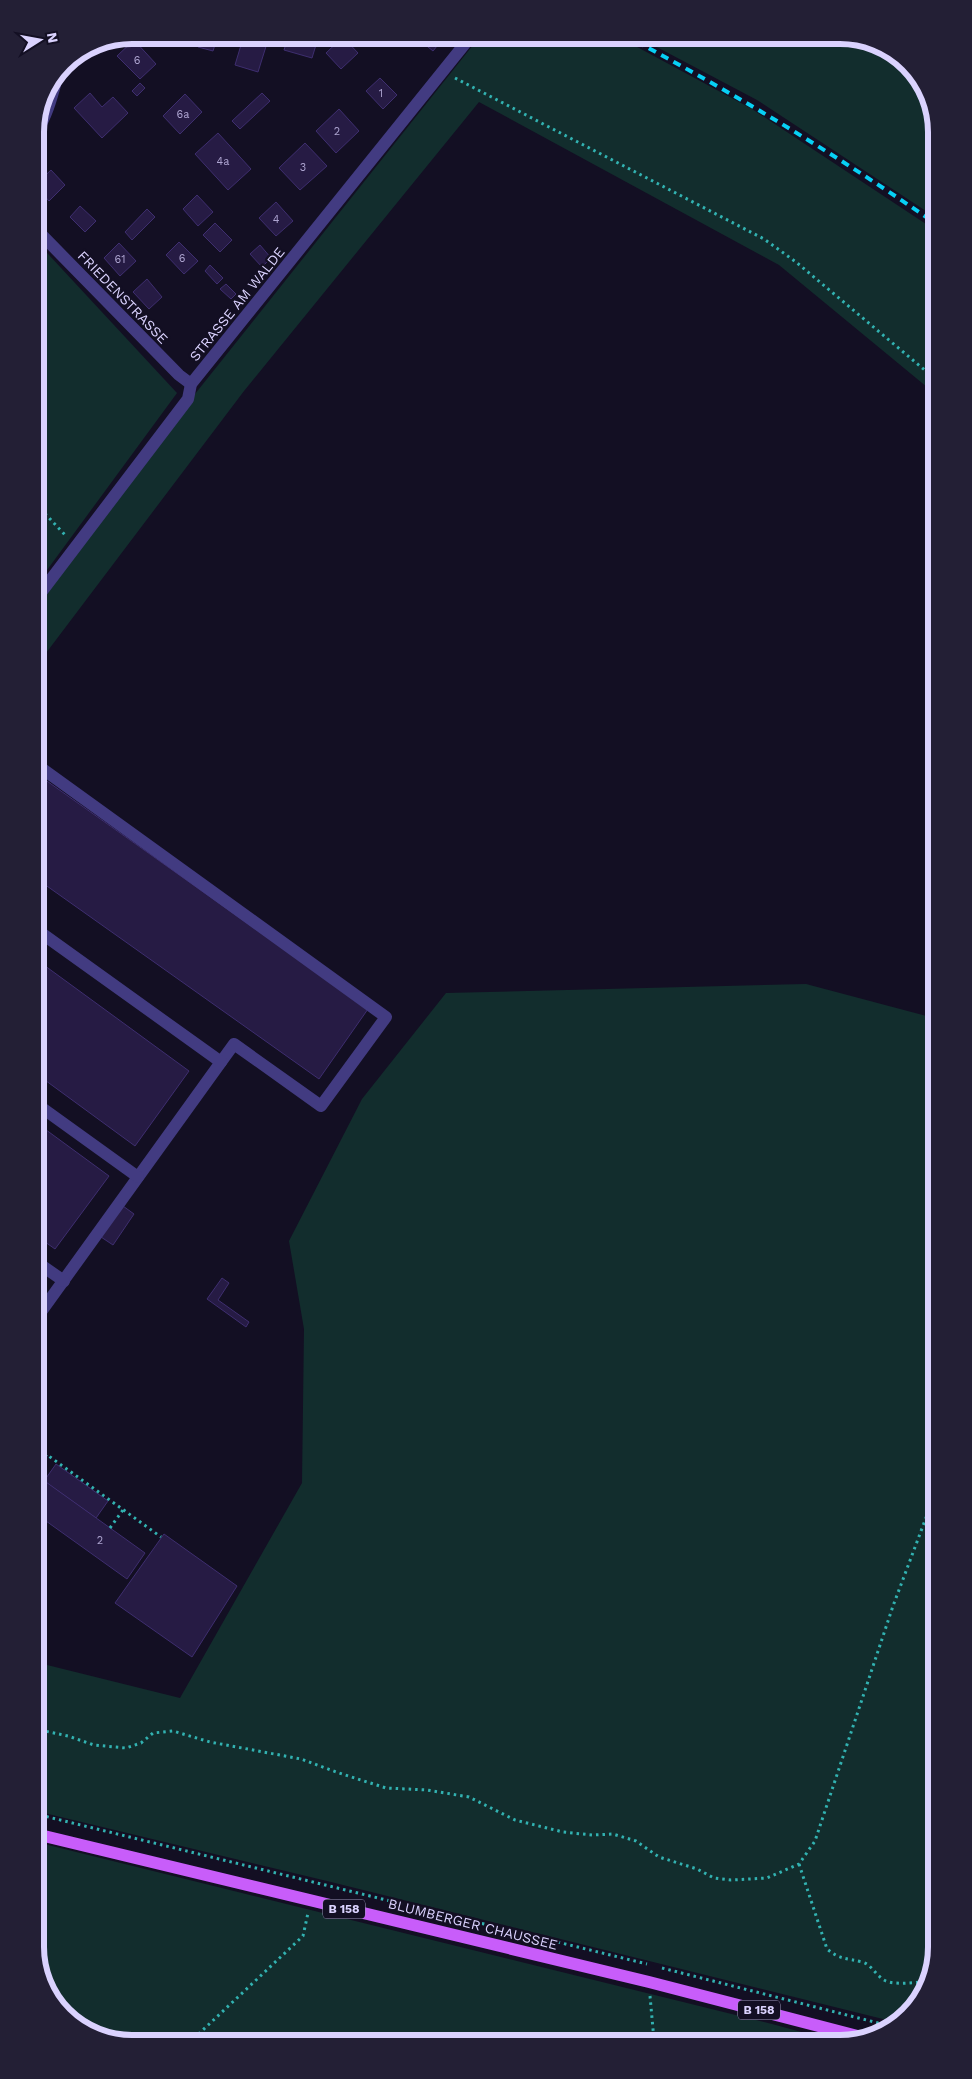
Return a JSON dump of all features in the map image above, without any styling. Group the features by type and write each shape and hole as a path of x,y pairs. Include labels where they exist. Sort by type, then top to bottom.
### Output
{"main road":[{"name":"BLUMBERGER CHAUSSEE","path":"44,1836 649,1982 851,2035"}],"street":[{"name":"STRASSE AM WALDE","path":"44,588 188,399 191,384 465,44"},
{"path":"47,109 53,93"},
{"name":"FRIEDENSTRASSE","path":"44,236 179,375 191,384"},
{"path":"44,769 386,1016 321,1106 234,1044 44,1308"},
{"path":"44,935 221,1062"},
{"path":"44,1109 138,1177"},
{"path":"44,1267 64,1281"}],"path":[{"path":"444,72 764,239 796,262 928,374"},
{"path":"44,513 75,546"},
{"path":"44,1453 161,1537"},
{"path":"44,1459 47,1455"},
{"path":"110,1528 123,1510"},
{"path":"44,1731 68,1736 94,1745 126,1748 141,1743 153,1732 173,1731 210,1742 301,1759 339,1774 386,1788 427,1790 469,1797 515,1820 563,1832 592,1835 614,1834 636,1841 659,1857 697,1869 714,1878 732,1880 767,1878 799,1864 815,1841 893,1606 928,1512"},
{"path":"44,1816 650,1965"},
{"path":"799,1864 826,1950 834,1956 864,1962 881,1979 891,1982 921,1982"},
{"path":"198,2035 303,1936 310,1901"},
{"path":"659,1968 882,2024"},
{"path":"649,1982 654,2035"}],"green space":[{"path":"474,44 632,44 752,109 928,225 928,388 779,265 479,102 244,391 44,656 44,598 191,399"},
{"path":"651,44 846,44 868,48 894,62 913,83 924,104 928,132 928,212 757,100"},
{"path":"44,250 177,393 44,574"},
{"path":"806,984 928,1016 928,1947 924,1975 919,1986 910,2001 888,2020 44,1813 44,1664 180,1698 302,1483 304,1329 289,1241 362,1099 446,993"},
{"path":"44,1844 812,2035 115,2034 98,2029 78,2017 62,2001 48,1975 44,1953"}],"building":[{"path":"130,44 138,44 156,64 140,79 117,56"},
{"path":"199,44 215,44 213,51 198,47"},
{"path":"241,44 267,44 258,72 235,65"},
{"path":"286,44 316,44 312,58 284,50"},
{"path":"336,44 350,44 358,53 341,69 326,53"},
{"path":"424,44 439,44 433,51"},
{"path":"380,78 397,95 383,109 366,91"},
{"path":"140,83 145,88 137,96 132,91"},
{"path":"90,93 102,107 113,97 128,113 102,138 74,108"},
{"path":"262,93 270,101 240,129 232,121"},
{"path":"185,94 202,112 180,134 163,116"},
{"path":"339,109 359,131 336,153 316,131"},
{"path":"218,133 251,169 228,190 195,154"},
{"path":"305,143 327,166 300,190 279,168"},
{"path":"51,170 65,185 49,201 44,195 44,177"},
{"path":"197,195 213,212 198,226 183,209"},
{"path":"276,202 293,221 276,236 259,218"},
{"path":"80,206 96,221 85,232 70,217"},
{"path":"147,209 155,217 132,240 125,232"},
{"path":"215,223 232,240 220,252 203,235"},
{"path":"179,242 198,261 184,274 166,255"},
{"path":"119,243 136,261 120,276 104,258"},
{"path":"260,245 271,258 262,267 250,254"},
{"path":"210,265 223,278 217,284 205,271"},
{"path":"147,279 162,297 149,309 133,292"},
{"path":"226,284 236,294 231,299 220,289"},
{"path":"44,779 368,1009 319,1079 44,884"},
{"path":"44,965 189,1071 135,1146 44,1079"},
{"path":"44,1128 109,1176 55,1249 44,1241"},
{"path":"123,1206 134,1214 113,1245 101,1237"},
{"path":"222,1278 229,1283 218,1300 249,1322 246,1327 207,1299"},
{"path":"56,1464 108,1501 96,1518 44,1481"},
{"path":"44,1481 145,1553 127,1579 44,1520"},
{"path":"164,1534 237,1586 192,1657 115,1603"}],"railway":[{"path":"641,44 781,123 928,218"}]}
